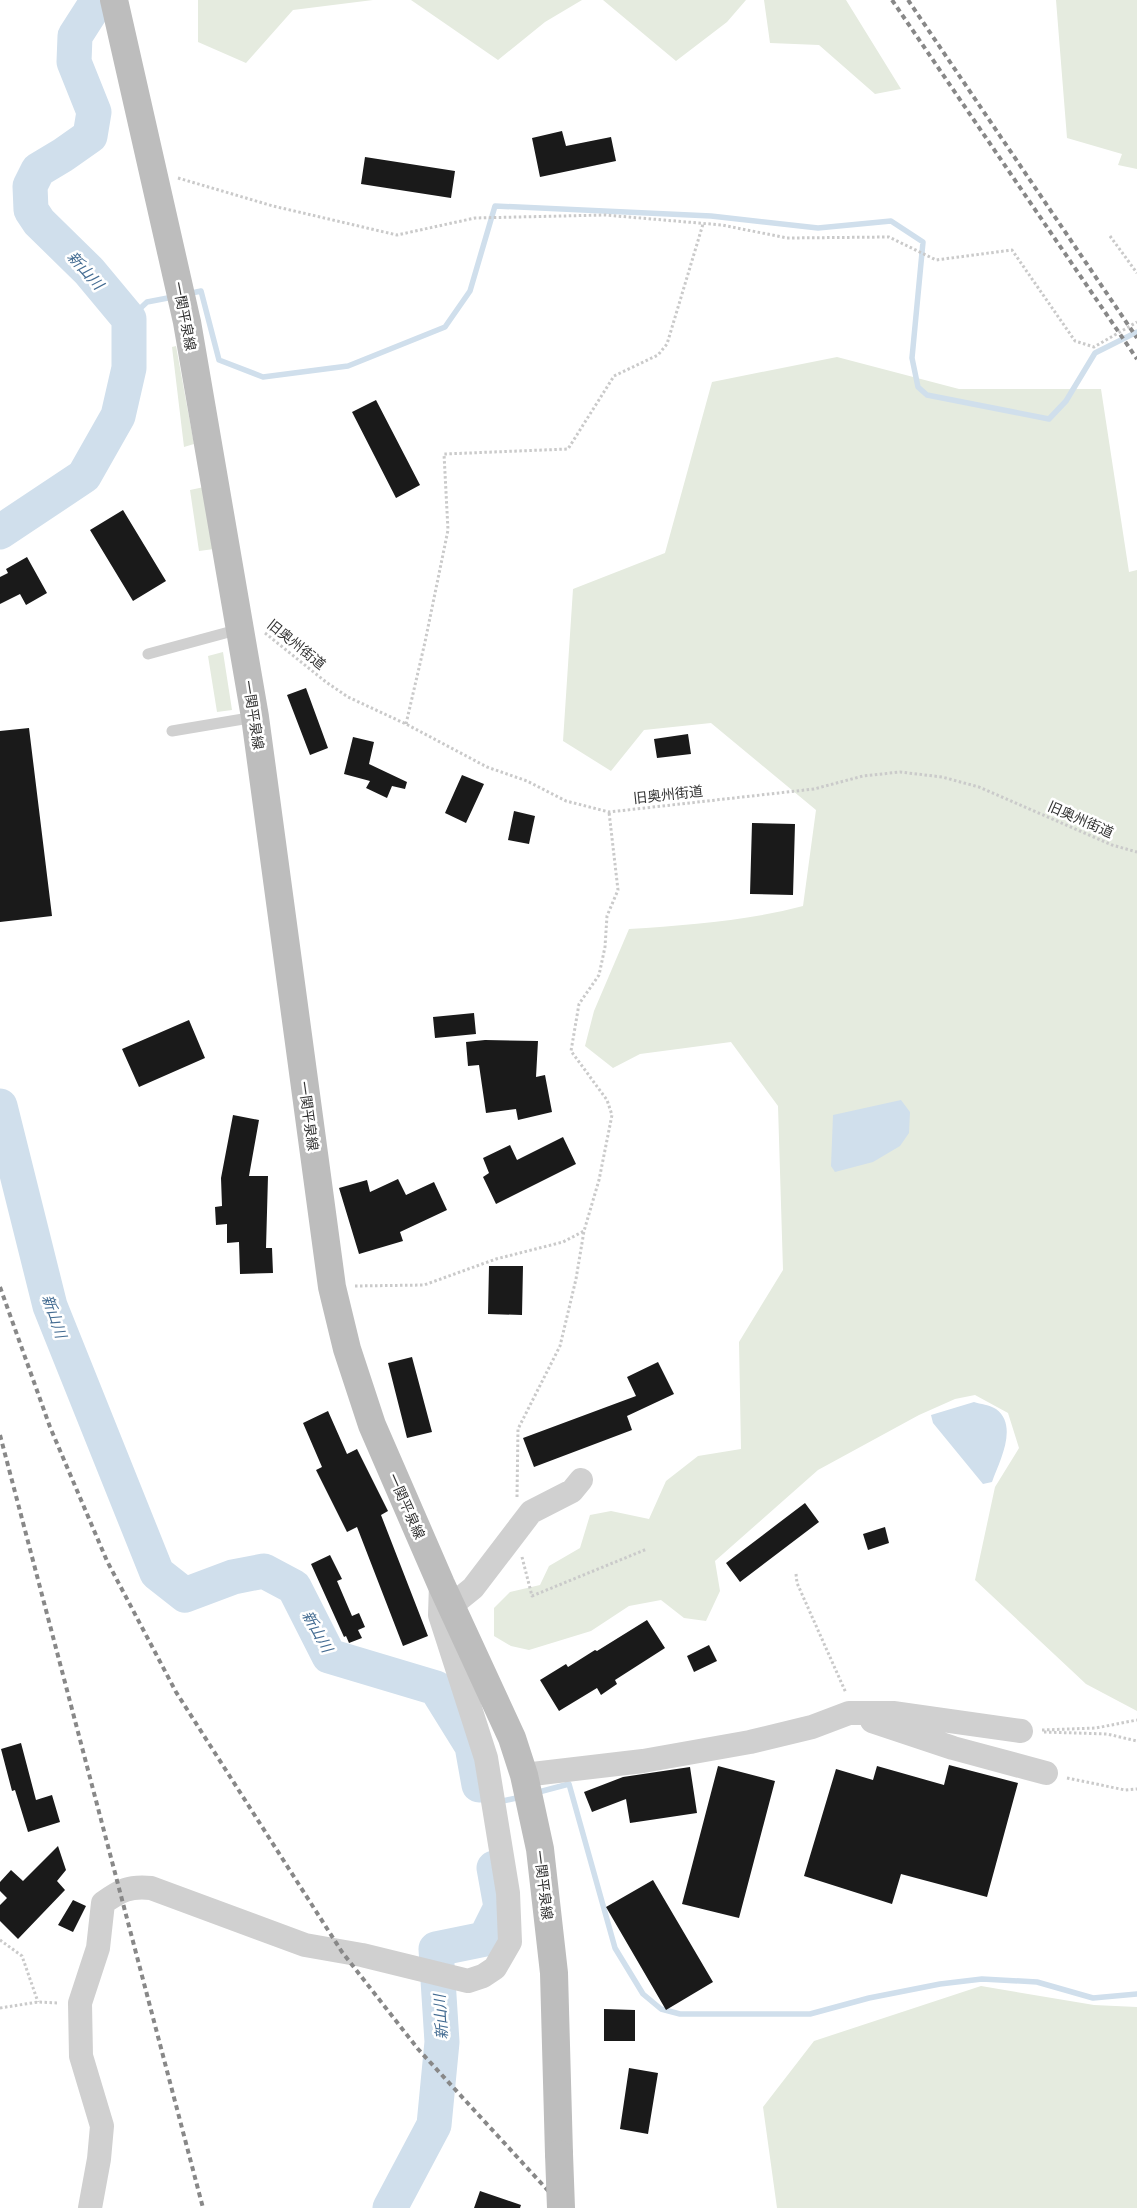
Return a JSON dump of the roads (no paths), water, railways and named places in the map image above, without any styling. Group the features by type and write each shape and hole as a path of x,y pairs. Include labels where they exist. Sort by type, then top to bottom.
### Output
{"main road":[{"name":"一関平泉線","path":"114,0 188,322 255,717 332,1287 347,1349 372,1425 446,1595 512,1738 524,1775 540,1849 554,1974 561,2208"}],"street":[{"path":"90,2208 100,2159 102,2126 82,2056 80,2004 98,1948 104,1903 121,1890 136,1886 151,1888 305,1945 362,1954 468,1981 483,1976 495,1968 510,1942 508,1893 486,1758 440,1615 446,1595 473,1588 531,1512 572,1491 581,1480"},
{"path":"524,1775 643,1761 750,1742 812,1727 849,1713 892,1713 1021,1731"},
{"path":"849,1713 953,1748 1046,1773"}],"lane":[{"path":"148,654 238,622"},
{"path":"172,731 255,717"}],"water":[{"path":"901,1100 910,1112 909,1133 900,1146 873,1162 835,1172 831,1166 833,1115"},
{"path":"974,1402 996,1409 1003,1416 1007,1434 999,1465 992,1482 983,1484 933,1423 931,1415"}],"waterway":[{"name":"新山川","path":"0,532 84,476 118,416 129,368 129,319 89,271 39,222 31,210 30,186 38,170 90,136 94,112 74,62 75,36 98,0"},
{"path":"187,294 201,291 219,360 263,377 348,366 445,327 470,291 495,206 711,216 818,228 891,221 923,242 912,358 918,387 927,395 1049,419 1066,401 1095,353 1137,332"},
{"path":"129,319 147,302 173,297"},
{"name":"新山川","path":"0,1106 50,1306 157,1573 185,1595 233,1577 264,1571 294,1587 329,1656 436,1688 472,1746 479,1785"},
{"path":"535,1793 569,1784 615,1948 643,1994 661,2009 680,2014 810,2014 869,1998 940,1984 982,1979 1037,1982 1093,1998 1137,1994"},
{"path":"498,1802 521,1797"},
{"name":"新山川","path":"390,2208 434,2125 442,2042 436,1949 485,1939 501,1907 494,1868"}],"railway":[{"path":"892,0 1137,359"},
{"path":"908,0 1137,338"},
{"path":"0,1287 50,1427 107,1561 176,1692 342,1952 418,2049 564,2208"},
{"path":"0,1435 203,2208"}]}
